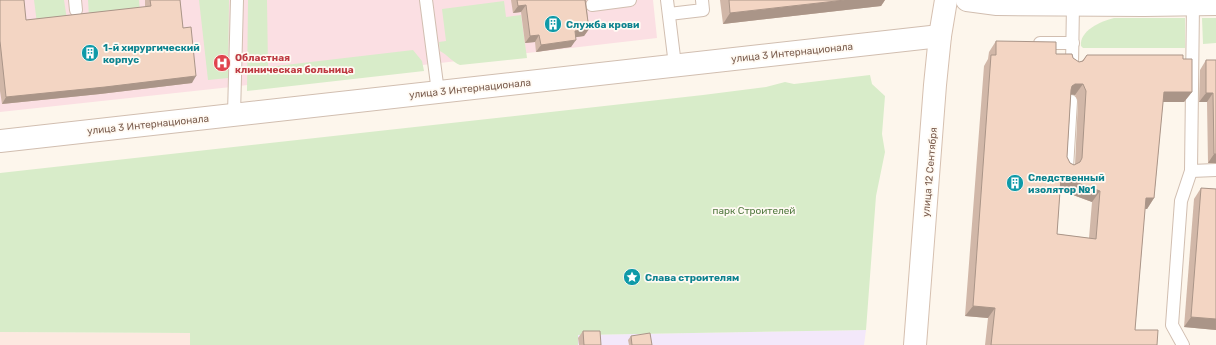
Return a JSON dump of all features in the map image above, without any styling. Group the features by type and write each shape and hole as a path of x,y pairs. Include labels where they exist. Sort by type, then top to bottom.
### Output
{"street":[{"name":"улица 12 Сентября","path":"914,345 940,36 946,0"},
{"path":"967,0 997,4 1216,4"},
{"name":"улица 3 Интернационала","path":"0,140 940,36"}],"lane":[{"path":"234,114 237,0"},
{"path":"426,0 438,92"},
{"path":"592,5 630,0"},
{"path":"667,0 675,65"},
{"path":"669,14 704,10 702,0"},
{"path":"1072,65 1073,4"},
{"path":"1183,345 1172,325 1181,201 1191,171 1192,4"},
{"path":"1027,43 1073,43"},
{"path":"1067,168 1071,101"},
{"path":"1191,171 1216,170"}],"shaded area":[{"name":"Областная клиническая больница","path":"0,0 653,0 657,38 0,112"},
{"path":"866,330 864,345 578,345 577,335"},
{"path":"0,332 190,333 190,345 0,345"}],"green space":[{"path":"34,0 64,0 67,20 37,23"},
{"path":"88,0 139,0 140,12 89,17"},
{"path":"199,0 229,0 228,78 208,80"},
{"path":"248,0 267,0 268,67 413,50 422,61 424,71 247,91"},
{"path":"504,1 506,17 521,15 527,58 460,65 440,51 439,42 446,41 442,9"},
{"path":"1114,18 1185,18 1185,48 1083,48 1081,46 1083,36 1087,31 1097,24"},
{"path":"1202,18 1216,18 1216,43 1203,44"},
{"name":"парк Строителей","path":"870,75 872,84 885,96 882,134 885,152 876,196 866,330 578,335 578,345 190,345 190,333 0,332 0,173 703,95 766,87 785,82 794,84"}],"building":[{"name":"1-й хирургический корпус","path":"0,0 24,0 26,20 151,6 150,0 180,0 183,28 191,27 196,76 6,97 0,41"},
{"name":"Служба крови","path":"517,0 585,0 589,29 575,31 576,40 541,45 539,35 530,36 526,5 518,6"},
{"path":"729,0 845,0 730,13"},
{"path":"996,41 1056,42 1056,54 1072,54 1073,58 1079,62 1083,61 1087,55 1183,55 1183,59 1192,59 1192,92 1164,92 1154,198 1146,198 1135,330 1158,330 1157,345 991,345 995,308 973,306 991,55 996,55","holes":["1075,84 1083,84 1086,91 1082,158 1080,162 1074,165 1070,163 1067,157 1071,90 1072,86","1061,177 1100,191 1096,239 1057,234"]},
{"path":"1206,60 1216,60 1216,154 1214,154 1213,93 1206,93"},
{"path":"1201,188 1216,189 1216,319 1191,317"},
{"path":"583,331 600,331 601,345 584,345"},
{"path":"650,333 652,345 632,345 631,336"}],"place":[{"name":"Служба крови","path":"553,24"},
{"name":"1-й хирургический корпус","path":"90,53"},
{"name":"Областная клиническая больница","path":"222,63"},
{"name":"Следственный изолятор №1","path":"1015,183"},
{"name":"Слава строителям","path":"632,277"}]}
